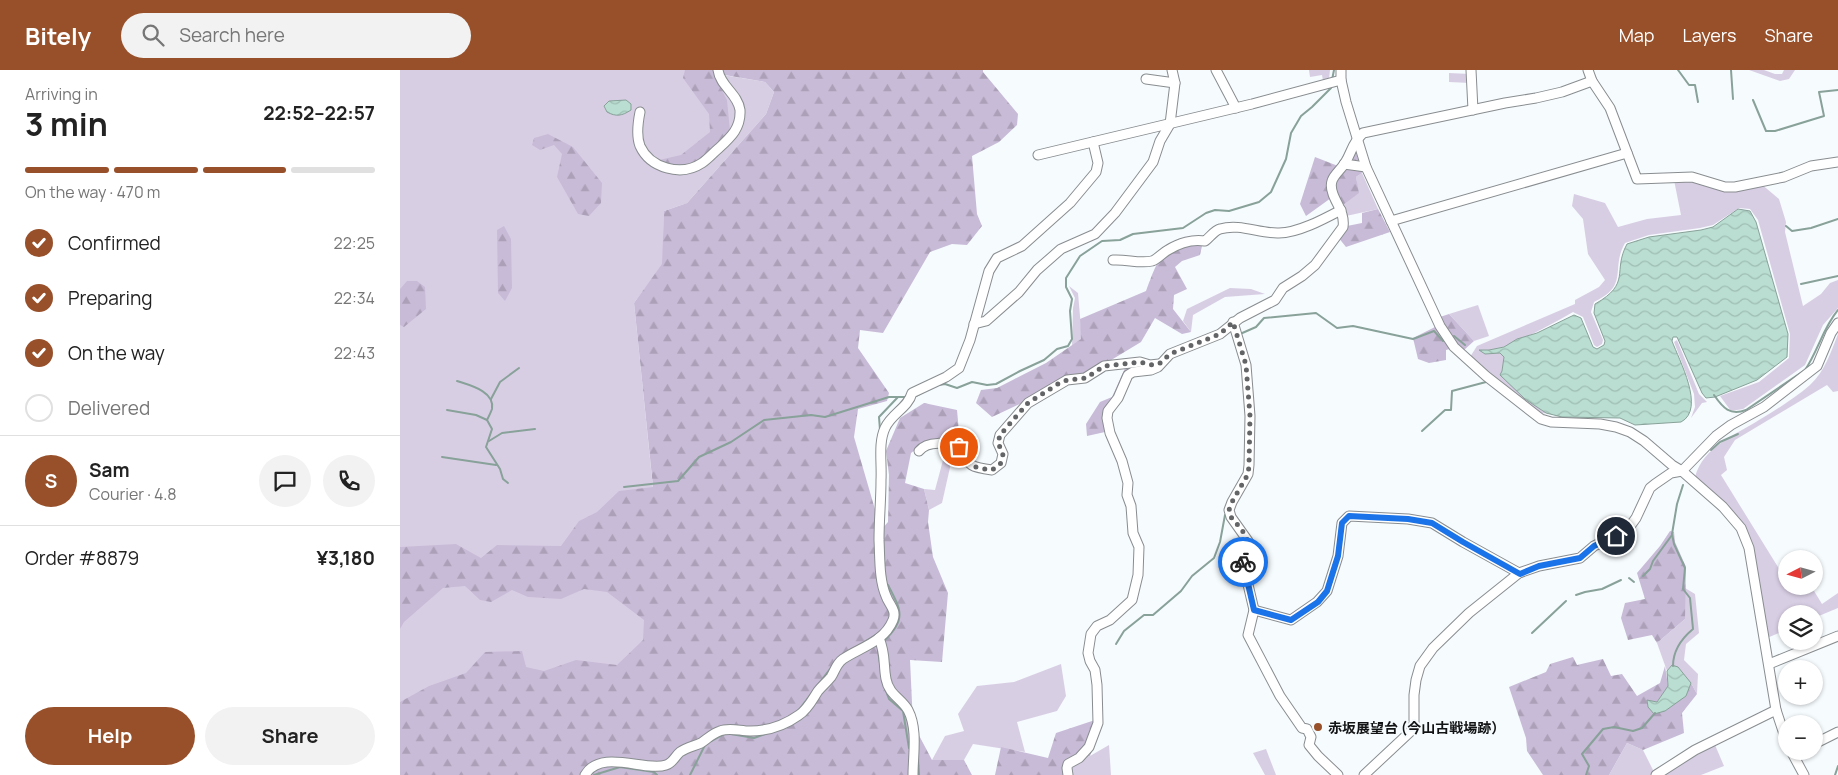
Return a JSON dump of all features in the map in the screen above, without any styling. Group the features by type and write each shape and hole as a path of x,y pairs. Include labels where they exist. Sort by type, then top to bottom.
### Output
{"street":[{"path":"640,112 638,124 639,145 648,157 660,167 686,169 702,163 735,134 738,126 740,110 738,103 722,83 718,70"},
{"path":"974,324 986,321 1019,292 1037,270 1061,248 1094,234 1115,213 1153,162 1160,141 1170,124 1175,83 1172,70"},
{"path":"1216,70 1236,108"},
{"path":"1341,70 1338,81 1366,167 1440,326 1454,348 1486,376 1541,418 1551,422 1600,424 1616,427 1644,440 1729,513 1741,528 1746,537 1778,716"},
{"path":"1471,70 1473,110"},
{"path":"1588,70 1592,81 1610,108 1637,180 1692,177 1724,187 1735,187 1784,177 1811,166 1838,160"},
{"path":"1146,79 1175,83"},
{"path":"1038,155 1236,108 1338,81"},
{"path":"1068,775 1068,764 1079,758 1088,748 1098,723 1096,670 1090,661 1088,653 1092,634 1096,626 1110,620 1132,600 1138,576 1138,547 1133,533 1128,483 1122,461 1110,433 1107,418 1108,411 1118,398 1128,375 1133,372 1151,370 1158,367 1170,354 1220,334 1233,322 1274,300 1283,288 1315,265 1343,227 1344,220 1341,210 1331,187 1338,170 1344,164 1353,144 1363,133 1562,92 1592,81"},
{"path":"584,775 592,766 602,763 626,762 656,766 667,765 678,753 701,743 719,731 732,729 751,731 772,728 795,718 806,710 819,690 831,677 836,666 843,659 882,639 894,615 892,606 886,598 882,583 879,508 882,481 880,455 884,429 892,416 911,397 958,368 970,340 989,271 997,258 1022,246 1070,203 1096,172 1098,163 1093,142"},
{"path":"1391,221 1627,153"},
{"path":"1344,164 1366,167"},
{"path":"1113,260 1125,259 1142,263 1155,260 1168,249 1195,239 1205,241 1219,229 1245,228 1278,234 1316,223 1341,210"},
{"path":"1233,322 1246,365 1250,416 1249,466 1248,474 1229,510 1231,517 1248,541 1242,559 1254,610 1248,635 1280,696 1302,728 1307,729 1311,737 1309,745 1338,775"},
{"path":"1364,775 1410,732 1414,724 1414,695 1420,666 1434,648 1470,613 1520,574 1539,566 1580,558 1594,546 1628,529 1636,518 1650,488 1671,473 1682,471 1716,436 1731,425 1764,407 1812,372 1817,366 1838,323"},
{"path":"919,452 922,448 946,443 959,447 969,465 992,470 1001,463 1003,454 998,443 1000,435 1028,403 1067,380 1086,378 1104,366 1140,362 1150,365 1159,364"},
{"path":"1254,610 1291,620 1318,602 1327,591 1338,556 1342,523 1349,516 1408,519 1432,523 1520,574"},
{"path":"1769,664 1838,636"},
{"path":"882,639 886,680 892,694 908,710 913,731 913,775"},
{"path":"1656,775 1695,750 1776,710"},
{"path":"1823,740 1838,732"},
{"path":"1798,760 1804,775"}],"shaded area":[{"path":"400,70 693,70 765,82 774,92 766,114 687,203 664,211 663,264 634,303 653,488 686,598 646,658 400,728"},
{"path":"1309,70 1330,70 1329,79 1323,81 1322,75 1310,77"},
{"path":"1749,70 1764,70 1775,74 1782,74 1784,70 1795,70 1789,79 1780,81"},
{"path":"1449,73 1470,74 1470,83 1449,82"},
{"path":"1362,173 1378,209 1346,216 1342,206 1358,193 1356,177"},
{"path":"1692,179 1728,190 1760,183 1779,199 1786,222 1785,232 1803,306 1821,294 1830,283 1838,280 1838,308 1823,325 1805,365 1743,409 1731,411 1720,396 1759,382 1789,358 1790,334 1758,220 1750,209 1739,208 1713,225 1649,235 1625,243 1621,252 1616,283 1605,296 1594,302 1591,312 1603,340 1602,344 1597,347 1594,345 1583,317 1573,312 1532,334 1485,354 1500,353 1504,357 1502,371 1525,399 1546,413 1540,414 1470,357 1477,346 1575,304 1575,300 1599,287 1605,280 1588,254 1583,219 1572,206 1574,194 1605,203 1618,227 1647,219 1681,215 1674,180"},
{"path":"1069,286 1078,293 1082,339 1072,346 1075,298"},
{"path":"1230,288 1251,289 1265,294 1225,297 1193,315 1191,332 1183,321 1187,309"},
{"path":"1478,305 1489,336 1474,341 1449,314"},
{"path":"1838,334 1838,391 1833,392 1827,385 1735,440 1724,457 1727,470 1721,475 1778,567 1778,595 1816,595 1822,604 1838,593 1838,608 1823,614 1823,605 1778,605 1778,633 1767,638 1751,543 1744,525 1695,477 1705,457 1721,443 1785,404 1810,385 1824,367"},
{"path":"1677,340 1699,394 1707,402 1702,403 1691,418 1695,407 1694,394 1674,342"},
{"path":"946,449 951,463 942,503 929,510 924,489 935,490"},
{"path":"1685,588 1695,594 1699,633 1686,644 1684,660 1698,674 1697,694 1691,683 1672,665 1667,671 1657,643 1685,619"},
{"path":"1061,664 1066,696 1057,711 1017,722 1025,752 973,744 964,760 932,760 945,736 964,731 958,714 977,686 1014,682"},
{"path":"1627,743 1643,750 1654,772 1650,775 1609,775"},
{"path":"1109,745 1111,775 1065,775 1065,765 1090,756"},
{"path":"1715,745 1724,766 1701,775 1661,775"},
{"path":"1266,749 1276,775 1265,775 1253,753"}],"green space":[{"path":"685,70 983,70 1018,114 1017,125 999,142 972,156 977,214 982,226 967,245 952,244 930,252 883,333 860,330 858,348 889,393 887,401 858,409 854,437 881,530 888,522 889,475 886,451 900,418 924,403 957,410 960,443 920,446 911,453 905,483 924,489 929,510 928,522 933,557 948,593 942,662 910,660 913,724 932,760 964,760 972,775 400,775 400,702 429,686 466,673 485,652 522,651 526,667 544,671 576,660 617,665 643,640 644,620 607,592 584,589 561,599 528,597 512,590 491,602 480,600 465,586 443,588 404,622 400,629 400,547 456,544 481,558 497,545 561,546 579,521 597,512 619,491 653,487 634,303 662,264 664,211 687,203 766,114 774,92 765,82 713,73 727,100 730,131 697,161 674,167 659,160 681,155 710,132 709,114 683,78"},
{"path":"548,134 573,147 602,183 601,203 589,216 578,214 557,177 562,154 554,145 540,150 532,145 534,138"},
{"path":"1352,138 1362,173 1356,177 1359,193 1342,206 1331,198 1306,216 1300,204 1315,157 1338,166"},
{"path":"1378,209 1390,232 1346,247 1338,237 1347,226 1362,223 1362,213"},
{"path":"504,226 511,239 512,288 505,301 498,293 497,230"},
{"path":"1196,241 1202,246 1200,255 1182,261 1175,267 1187,289 1174,295 1173,309 1191,332 1182,334 1155,318 1141,342 1103,365 992,417 976,403 981,390 997,388 1046,363 1081,339 1080,319 1146,291 1154,270 1162,257"},
{"path":"407,281 417,281 425,287 426,309 404,327 400,325 400,289"},
{"path":"1449,314 1474,341 1464,350 1451,337 1440,317"},
{"path":"1435,327 1450,349 1446,350 1446,360 1429,363 1418,359 1413,338"},
{"path":"1140,364 1149,367 1132,374 1110,416 1105,432 1087,436 1086,424 1100,402 1112,397 1126,366"},
{"path":"1670,531 1674,532 1675,542 1686,567 1685,619 1657,643 1652,635 1628,640 1621,618 1625,603 1645,599 1637,573"},
{"path":"1573,657 1577,665 1603,659 1611,676 1622,674 1637,696 1660,683 1665,666 1668,686 1657,702 1647,701 1648,707 1686,696 1691,683 1697,694 1682,713 1684,733 1643,750 1627,743 1609,775 1543,775 1527,751 1526,738 1509,687 1546,672 1550,664"},
{"path":"1095,720 1099,731 1090,756 1065,764 1065,775 995,775 1001,747 1048,758 1056,733"}],"water":[{"path":"626,100 631,104 631,110 622,115 610,114 604,106 609,101"},
{"path":"1738,209 1750,211 1756,222 1788,334 1787,357 1757,380 1715,397 1706,398 1677,337 1673,337 1672,341 1685,372 1691,396 1691,407 1688,416 1681,422 1635,425 1620,418 1562,417 1546,413 1525,399 1500,375 1504,357 1500,353 1485,354 1479,350 1504,347 1517,339 1537,333 1574,315 1581,318 1593,347 1597,349 1604,345 1605,341 1594,313 1595,304 1614,290 1627,244 1649,237 1713,227"},
{"path":"1672,665 1678,667 1691,683 1686,696 1665,711 1654,714 1648,707 1647,700 1657,702 1668,686 1667,671"}],"waterway":[{"path":"1332,80 1334,70"},
{"path":"1678,70 1689,85 1695,85 1698,102"},
{"path":"1731,70 1733,99"},
{"path":"939,385 945,384 957,388 972,382 987,385 996,384 1044,360 1057,349 1068,346 1072,339 1070,311 1072,299 1066,287 1066,278 1080,256 1102,241 1120,240 1133,234 1183,228 1206,213 1215,210 1229,211 1259,202 1271,192 1286,159 1291,133 1301,116 1331,88 1331,85"},
{"path":"1753,100 1766,131 1775,131 1824,116 1819,92 1838,90"},
{"path":"1786,226 1792,231 1811,228 1838,219"},
{"path":"1801,284 1838,276"},
{"path":"1714,395 1727,410 1740,412 1746,410 1805,370 1828,324 1838,310"},
{"path":"1240,334 1256,327 1264,318 1316,313 1337,328 1353,326 1413,339 1434,331 1443,341"},
{"path":"1454,336 1465,345"},
{"path":"491,399 500,382 519,368"},
{"path":"457,381 485,393 492,403 492,409 487,420 492,429 486,447 500,469 503,479 508,483"},
{"path":"1422,431 1445,410 1451,410 1452,391 1486,382"},
{"path":"914,397 925,391"},
{"path":"624,487 678,481 699,457 731,442 764,420 811,415 825,417 889,397 897,397"},
{"path":"880,430 879,417 898,397 907,397"},
{"path":"447,410 476,415 487,420"},
{"path":"489,441 502,433 535,429"},
{"path":"1711,450 1720,442 1738,434"},
{"path":"442,457 496,465"},
{"path":"1673,666 1674,655 1678,645 1693,629 1690,598 1683,589 1685,568 1674,544 1672,534 1677,504 1683,485"},
{"path":"1116,644 1124,631 1144,615 1153,615 1181,591 1192,576 1214,558 1220,542 1225,515"},
{"path":"1643,576 1650,569 1653,561 1672,535"},
{"path":"1629,578 1634,582"},
{"path":"1576,595 1602,589 1621,580"},
{"path":"884,641 896,626 900,614 896,601 888,585 885,583"},
{"path":"1532,633 1566,601"},
{"path":"858,646 879,633"},
{"path":"878,651 880,663"},
{"path":"798,711 833,665"},
{"path":"882,681 889,699 903,711 909,748 912,749"},
{"path":"1586,775 1589,766 1582,754 1603,729 1614,727 1633,731 1642,728 1655,713"},
{"path":"711,741 726,733"},
{"path":"731,734 754,738 765,734"},
{"path":"690,775 705,745"},
{"path":"918,758 919,775"},
{"path":"1835,775 1838,766"},
{"path":"594,775 620,767 654,772 657,775"}],"way so far":[{"path":"959,447 969,465 992,470 1001,463 1003,454 998,443 1000,435 1028,403 1058,384 1067,380 1086,378 1104,366 1140,362 1150,365 1159,364 1170,354 1220,334 1233,322 1246,365 1250,416 1248,474 1229,510 1231,517 1248,541 1242,559 1243,562"}],"place":[{"name":"赤坂展望台 (今山古戦場跡）","path":"1318,727"}],"route":[{"path":"1243,562 1254,610 1291,620 1318,602 1327,591 1338,556 1342,523 1349,516 1408,519 1432,523 1520,574 1539,566 1580,558 1594,546 1616,536"}]}
